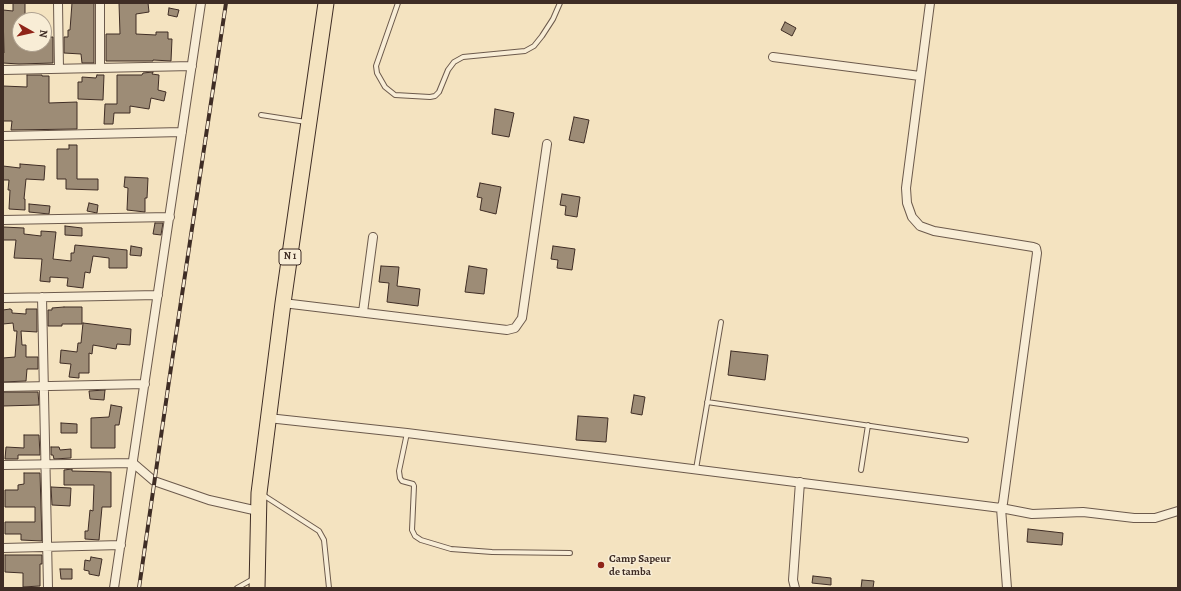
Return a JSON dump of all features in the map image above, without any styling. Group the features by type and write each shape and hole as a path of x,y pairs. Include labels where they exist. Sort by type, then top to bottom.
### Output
{"highway":[{"name":"N 1","path":"257,583 259,493 283,303 326,3"}],"street":[{"path":"58,3 59,69"},
{"path":"100,3 100,68"},
{"path":"114,588 134,462 201,3"},
{"path":"930,3 906,188 907,202 912,217 920,226 934,232 1032,247 1036,248 1037,253 1003,503 1000,508 1007,588"},
{"path":"773,57 920,76"},
{"path":"3,70 192,66"},
{"path":"3,136 182,132"},
{"path":"283,303 507,330 515,328 522,318 547,144"},
{"path":"3,220 170,217"},
{"path":"363,312 373,237"},
{"path":"3,298 158,295"},
{"path":"42,297 48,588"},
{"path":"3,387 145,384"},
{"path":"268,418 407,433 696,468 1000,508 1032,514 1083,512 1134,518 1155,518 1178,511"},
{"path":"3,465 134,462 154,480 208,500 258,512"},
{"path":"795,588 793,580 800,482"},
{"path":"3,548 121,545"}],"lane":[{"path":"398,3 376,66 377,73 385,87 395,96 430,98 439,92 454,62 463,57 525,51 534,46 553,20 560,3"},
{"path":"261,115 309,123"},
{"path":"696,468 720,322"},
{"path":"707,402 966,440"},
{"path":"861,470 868,425"},
{"path":"407,433 399,471 400,478 413,484 414,486 412,530 415,536 421,540 450,549 492,552 570,553"},
{"path":"259,493 319,531 324,540 329,588"},
{"path":"237,588 257,583"}],"building":[{"path":"13,3 25,3 25,12 12,12 12,52 52,52 53,37 53,63 3,63 3,10 13,11"},
{"path":"72,3 94,3 94,63 82,63 81,54 64,53 64,37 68,37 68,30 70,30"},
{"path":"119,3 148,3 149,12 136,14 136,34 156,35 156,32 168,32 168,39 172,39 171,61 106,61 106,34 120,34"},
{"path":"169,8 179,10 177,17 168,15"},
{"path":"785,22 796,28 792,36 781,30"},
{"path":"153,72 152,74 159,75 158,90 166,92 164,101 151,98 149,109 130,106 130,113 114,113 113,124 104,124 105,104 117,104 117,75 142,75 143,73"},
{"path":"27,75 49,76 49,103 77,102 77,129 11,130 12,121 3,121 3,86 27,87"},
{"path":"97,75 104,75 103,100 78,99 78,82 82,82 82,77 96,78"},
{"path":"495,109 514,113 509,137 492,134"},
{"path":"574,117 589,120 584,143 569,140"},
{"path":"69,145 77,145 77,179 98,179 98,190 66,189 66,179 57,179 57,149 69,149"},
{"path":"20,164 45,166 44,180 26,179 24,199 25,210 9,209 9,180 3,180 3,166 20,168"},
{"path":"125,177 148,178 147,198 145,198 145,212 127,210 128,188 124,187"},
{"path":"480,183 501,187 496,214 480,210 482,198 477,197"},
{"path":"562,194 580,197 577,217 565,215 566,206 560,205"},
{"path":"89,203 98,205 97,213 87,211"},
{"path":"29,204 50,206 49,214 29,212"},
{"path":"155,223 163,223 161,235 153,234"},
{"path":"65,226 82,228 82,236 65,235"},
{"path":"3,227 24,228 24,234 41,236 41,231 56,232 53,259 71,261 71,253 74,253 75,245 127,250 127,268 109,268 109,258 93,256 90,273 85,272 83,288 67,286 68,278 50,277 50,282 40,281 42,259 14,258 16,240 3,240"},
{"path":"131,246 142,248 141,256 130,255"},
{"path":"553,246 575,249 572,270 557,268 558,260 551,259"},
{"path":"381,266 399,267 397,286 420,289 418,306 387,302 389,283 379,282"},
{"path":"469,266 487,269 484,294 465,292"},
{"path":"82,307 82,324 48,326 48,310 52,310 52,308"},
{"path":"26,309 37,309 37,332 21,331 22,345 26,345 26,357 38,357 38,369 27,369 26,381 3,382 3,358 15,357 17,331 14,331 13,323 3,324 3,310 12,310 12,313 26,314"},
{"path":"83,323 131,329 130,345 117,344 116,349 93,345 92,354 89,353 89,373 79,373 79,378 69,377 71,364 60,363 61,350 77,352 78,343 81,343"},
{"path":"731,351 768,355 765,380 728,375"},
{"path":"105,390 104,400 90,399 89,391"},
{"path":"3,392 38,392 39,405 3,406"},
{"path":"634,395 645,397 642,415 631,413"},
{"path":"111,405 122,407 119,425 115,425 115,448 91,448 91,418 109,417"},
{"path":"578,416 608,418 606,442 576,440"},
{"path":"61,423 77,424 77,433 61,433"},
{"path":"24,435 39,435 40,455 18,455 18,459 5,459 6,447 24,448"},
{"path":"51,447 59,447 60,450 71,449 71,458 54,459 53,455 51,455"},
{"path":"72,469 72,471 111,472 111,507 102,507 99,540 85,539 85,531 88,531 90,510 93,511 94,485 64,485 64,470"},
{"path":"24,473 40,473 42,541 21,540 21,534 5,534 5,522 35,522 35,507 5,507 5,490 18,490 18,485 24,484"},
{"path":"51,487 71,488 70,506 52,505"},
{"path":"1028,529 1063,533 1062,545 1027,542"},
{"path":"5,555 42,555 42,564 40,564 40,586 23,587 23,573 5,572"},
{"path":"91,557 102,559 99,576 89,574 89,571 84,570 85,560 90,561"},
{"path":"60,569 72,569 72,579 61,579"},
{"path":"813,576 831,578 831,585 812,583"},
{"path":"862,580 874,581 873,588 861,588"}],"railway":[{"path":"139,588 226,3"}],"place":[{"name":"Camp Sapeur de tamba","path":"601,565"}]}
